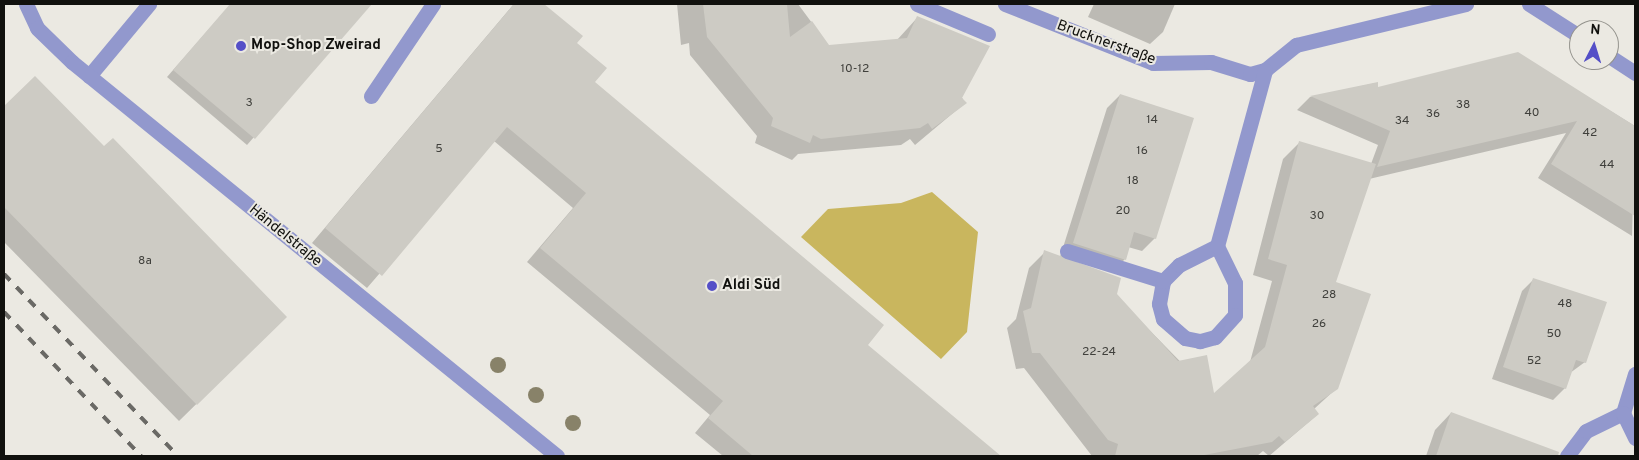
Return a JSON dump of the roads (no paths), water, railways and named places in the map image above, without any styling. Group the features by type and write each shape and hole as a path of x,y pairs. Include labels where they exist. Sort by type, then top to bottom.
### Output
{"street":[{"name":"Händelstraße","path":"26,4 37,28 89,76 557,456"},
{"path":"89,76 149,4"},
{"path":"371,96 433,4"},
{"path":"917,4 988,34"},
{"name":"Brucknerstraße","path":"1005,4 1039,10 1153,64 1211,62 1250,74 1265,70"},
{"path":"1217,246 1179,265 1163,281 1159,304 1172,331 1200,341 1214,337 1227,328 1237,300 1235,284 1217,246 1265,70 1296,45 1466,4"},
{"path":"1529,4 1569,30"},
{"path":"1619,63 1635,73"},
{"path":"1067,251 1163,281"},
{"path":"1635,374 1623,413 1635,438"},
{"path":"1567,456 1586,431 1623,413"}],"railway":[{"path":"4,274 178,456"},
{"path":"4,312 141,456"}],"place":[{"name":"Mop-Shop Zweirad","path":"241,46"},
{"name":"Aldi Süd","path":"712,286"}]}
